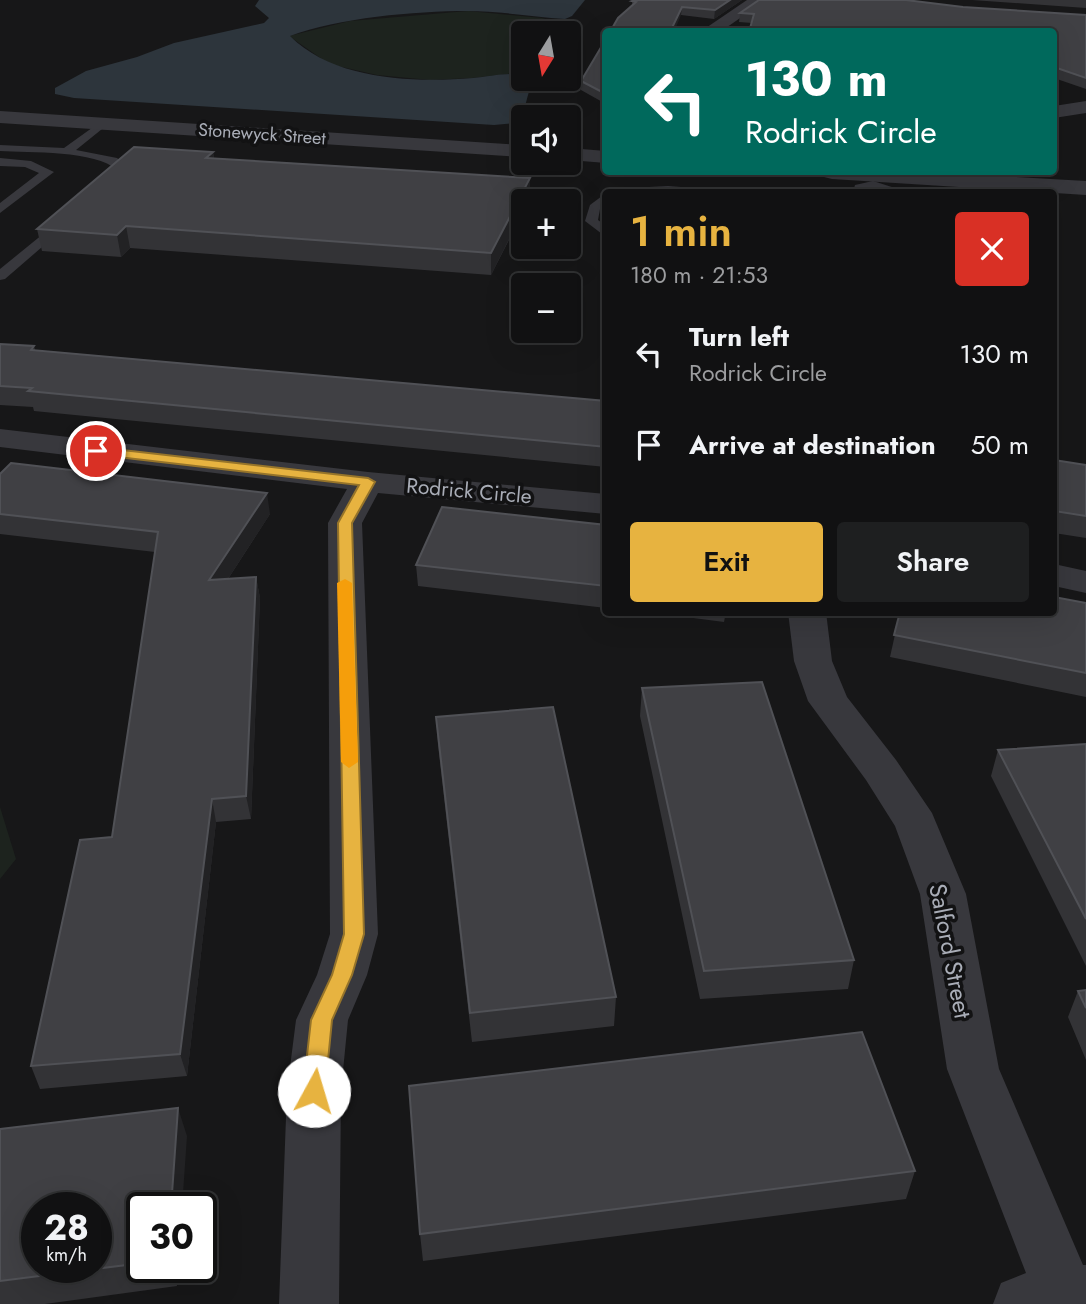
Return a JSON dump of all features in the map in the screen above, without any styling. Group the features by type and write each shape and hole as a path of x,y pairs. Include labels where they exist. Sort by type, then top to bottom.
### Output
{"street":[{"path":"714,28 758,0"},
{"path":"1057,110 1086,107"},
{"name":"Stonewyck Street","path":"0,117 511,150"},
{"path":"581,155 602,157"},
{"path":"844,175 868,181 1086,188"},
{"name":"Rodrick Circle","path":"0,438 368,482 602,504"},
{"path":"309,1304 314,1091 322,1020 342,975 354,934 345,523 368,482"},
{"path":"1057,576 1086,582"},
{"name":"Salford Street","path":"807,616 813,661 828,701 881,770 916,824 943,894 973,1069 1061,1300"}],"lane":[{"path":"67,152 103,124"},
{"path":"0,148 67,152 113,160 124,170 103,187"},
{"path":"0,162 27,164 48,172 0,209"},
{"path":"868,181 887,189"},
{"path":"602,201 594,208 591,221 602,230"},
{"path":"0,276 72,214"}],"shaded area":[{"path":"259,0 585,0 572,16 565,19 479,11 424,12 353,20 290,36 308,51 329,62 376,75 425,80 511,74 511,91 529,91 525,105 511,105 511,124 494,125 74,98 55,94 55,88 86,71 137,57 174,43 264,23 269,18 255,6"},
{"path":"468,11 552,21 511,21 511,72 472,78 430,80 377,75 329,64 289,36 350,21"},
{"path":"0,807 16,859 0,879"}],"building":[{"path":"730,0 715,10 682,7 672,28 612,28 618,18 636,2 632,1"},
{"path":"759,0 906,0 963,7 1086,15 1086,78 1057,68 1057,28 750,28 754,14 740,13"},
{"path":"602,46 602,92 581,81"},
{"path":"134,147 213,152 206,158 530,178 524,189 511,189 511,215 491,253 126,226 117,235 37,229"},
{"path":"0,344 34,346 31,350 602,401 602,447 28,391 32,388 0,386"},
{"path":"1057,460 1086,465 1086,516 1057,511"},
{"path":"11,463 267,493 209,580 256,577 246,796 212,799 180,1054 31,1066 80,840 112,837 158,532 0,514 0,474"},
{"path":"442,507 602,525 602,586 416,565"},
{"path":"1057,598 1086,603 1086,673 894,635 899,616 1057,616"},
{"path":"762,682 854,960 704,971 642,688"},
{"path":"553,707 616,997 470,1013 436,717"},
{"path":"1086,744 1086,919 998,750"},
{"path":"1086,990 1086,1008 1078,991"},
{"path":"862,1032 915,1171 420,1234 409,1086"},
{"path":"178,1108 172,1192 126,1192 126,1265 112,1267 112,1192 21,1192 21,1278 0,1281 0,1129"}],"slow traffic":[{"path":"345,583 349,762"}],"route":[{"path":"96,451 368,482 345,523 354,934 342,975 322,1020 314,1091"}]}
